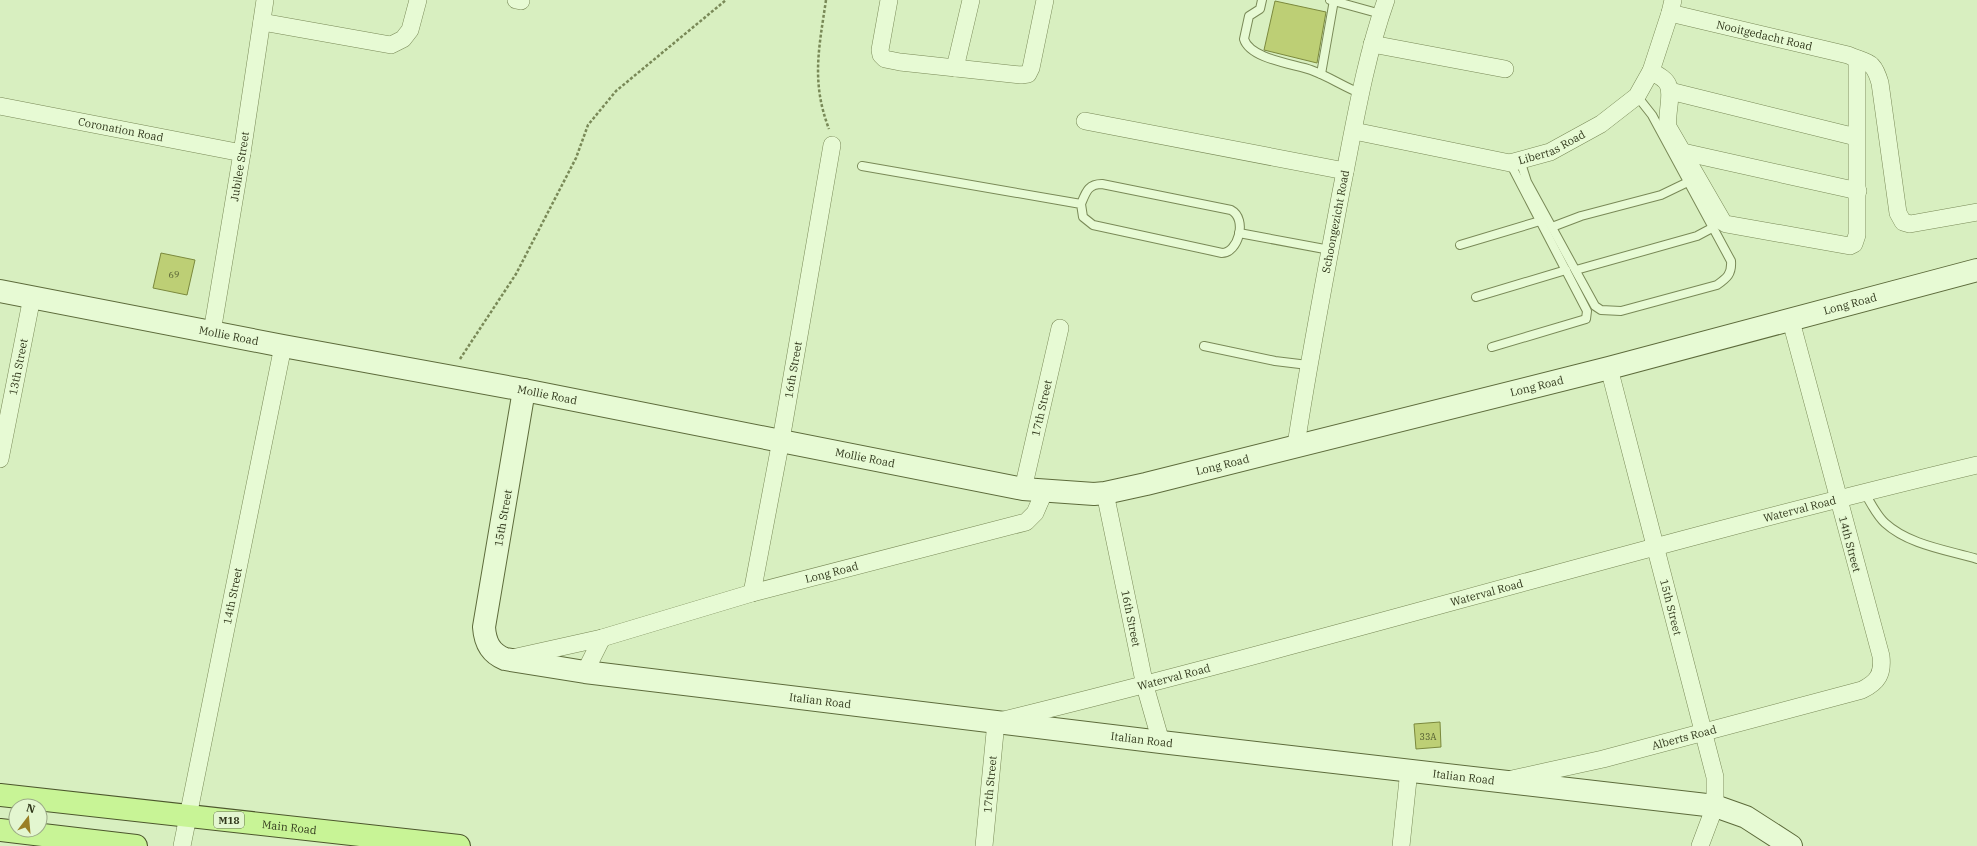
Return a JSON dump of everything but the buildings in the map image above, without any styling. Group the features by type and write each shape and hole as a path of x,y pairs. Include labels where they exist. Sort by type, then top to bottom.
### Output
{"main road":[{"name":"Long Road","path":"1099,493 1609,368 1791,321 1977,270"},
{"name":"Mollie Road","path":"0,291 283,346 524,390 1024,489 1099,493"},
{"name":"15th Street","path":"497,653 485,637 484,627 524,390"},
{"name":"Italian Road","path":"497,653 585,672 1161,742 1716,806 1746,817 1791,846"},
{"name":"Main Road","path":"0,795 458,846"},
{"path":"48,835 136,846"},
{"path":"6,846 20,838"}],"street":[{"name":"Jubilee Street","path":"212,332 242,153 265,0"},
{"path":"262,22 391,45 403,39 410,30 418,0"},
{"path":"889,0 880,50 883,57 900,62 1021,75 1028,74 1031,68 1045,0"},
{"path":"955,68 971,0"},
{"name":"Nooitgedacht Road","path":"1672,6 1848,54 1857,59 1871,63 1876,69 1880,83 1898,213 1904,222 1910,224 1977,212"},
{"name":"Libertas Road","path":"1354,131 1515,161 1550,152 1601,124 1637,96 1651,70 1672,6"},
{"name":"Schoongezicht Road","path":"1296,445 1308,366 1345,171 1372,44 1383,7"},
{"path":"1372,44 1505,69"},
{"path":"1651,70 1668,84 1670,91 1666,118 1668,127 1723,222 1726,224 1850,246 1854,244 1857,236 1857,59"},
{"path":"1670,91 1856,137"},
{"name":"Coronation Road","path":"0,106 242,153"},
{"path":"1086,121 1345,171"},
{"name":"16th Street","path":"752,593 781,440 832,146"},
{"path":"1683,152 1858,191"},
{"name":"13th Street","path":"0,459 32,298"},
{"name":"14th Street","path":"1791,321 1882,664 1881,672 1877,680 1862,690"},
{"name":"17th Street","path":"1024,489 1060,328"},
{"name":"14th Street","path":"182,846 283,346"},
{"name":"15th Street","path":"1609,368 1715,777 1717,792 1716,806 1700,846"},
{"name":"Waterval Road","path":"996,722 1145,686 1838,498 1977,465"},
{"name":"Long Road","path":"497,653 602,638 752,593 1026,522 1032,518 1045,490"},
{"name":"16th Street","path":"1099,493 1145,686 1161,742"},
{"path":"585,672 602,638"},
{"name":"Alberts Road","path":"1504,781 1603,759 1862,690"},
{"name":"17th Street","path":"984,846 996,722"},
{"path":"1401,846 1410,770"}],"lane":[{"path":"1262,0 1260,9 1249,16 1247,20 1245,42 1265,56 1321,74 1341,86 1362,94"},
{"path":"1321,74 1332,0 1383,7"},
{"path":"1515,161 1528,182 1595,306 1607,311 1621,311 1716,285 1729,276 1732,269 1731,261 1652,115 1637,96"},
{"path":"1492,347 1586,319 1587,311 1540,221 1515,161"},
{"path":"862,166 1081,204"},
{"path":"1552,227 1581,216 1661,194 1688,182"},
{"path":"1093,184 1102,184 1231,210 1240,218 1239,233 1232,249 1227,253 1222,253 1093,225 1087,222 1083,217 1081,204 1087,189 1093,184"},
{"path":"1460,245 1540,221"},
{"path":"1576,270 1697,236 1712,228"},
{"path":"1239,233 1330,250"},
{"path":"1476,297 1566,270"},
{"path":"1204,346 1274,361 1308,366"},
{"path":"1864,492 1883,522 1899,534 1923,544 1977,559"}],"path":[{"path":"449,376 516,274 576,158 588,125 616,92 726,0"},
{"path":"826,0 817,58 817,74 820,107 832,139 832,146"}]}
